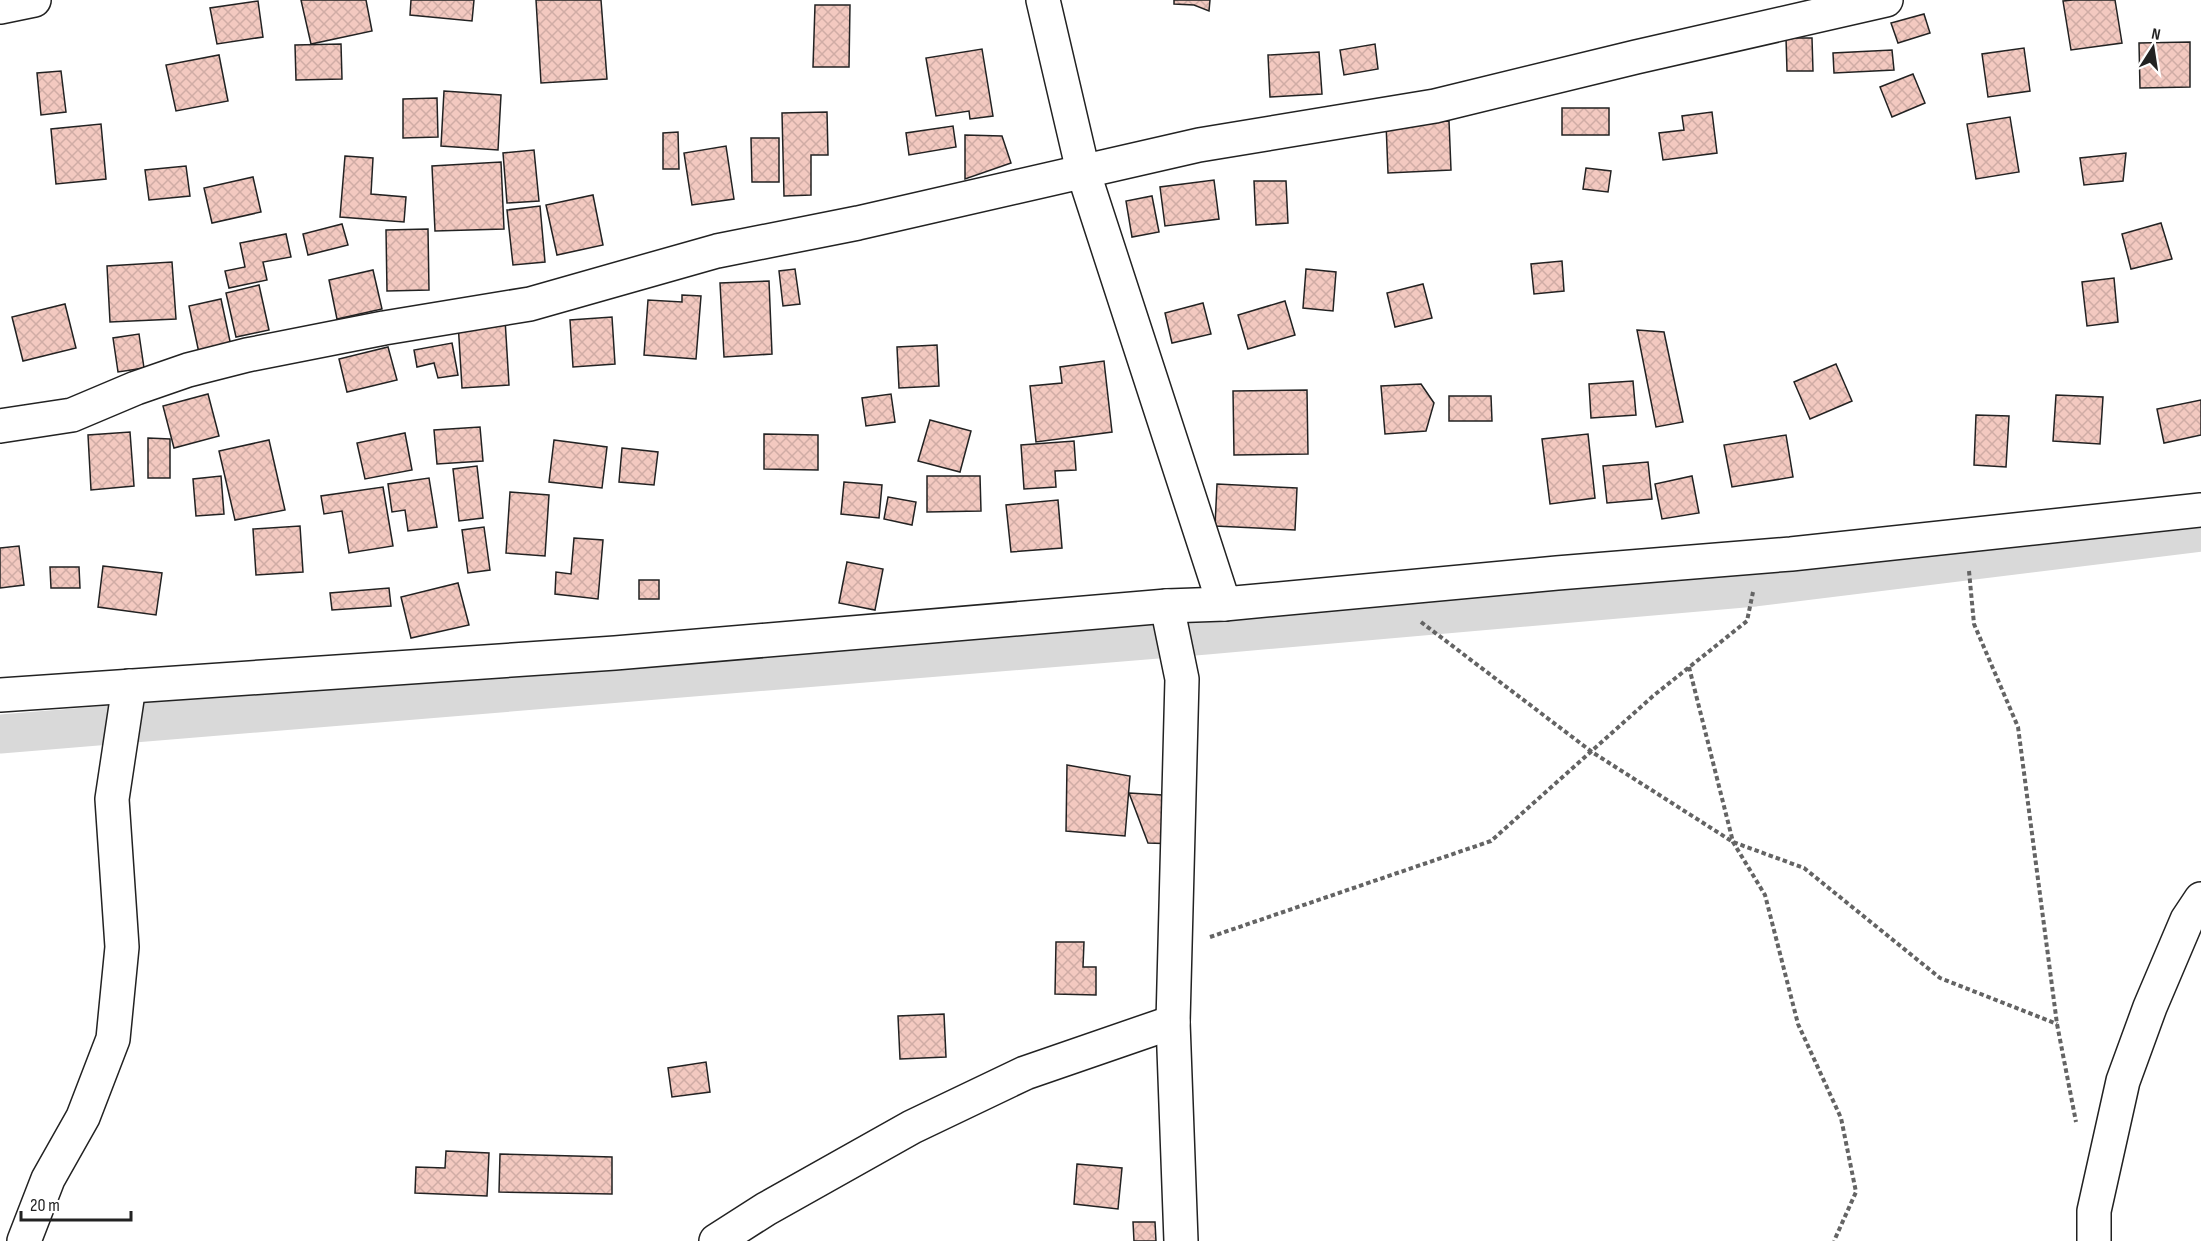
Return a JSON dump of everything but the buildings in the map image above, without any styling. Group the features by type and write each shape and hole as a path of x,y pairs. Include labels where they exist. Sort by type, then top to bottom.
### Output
{"street":[{"path":"0,7 34,0"},
{"path":"1043,0 1083,171 1224,604"},
{"path":"0,426 72,415 136,388 188,370 246,355 384,328 530,304 717,251 858,223 1199,145 1435,106 1886,0"},
{"path":"0,695 627,652 1167,606 1224,604 1761,556 2201,510"},
{"path":"1167,606 1182,679 1173,1022 1181,1241"},
{"path":"24,1241 48,1179 83,1117 113,1039 122,947 112,799 129,686"},
{"path":"2094,1241 2094,1211 2123,1081 2150,1007 2187,920 2201,898"},
{"path":"716,1241 766,1209 943,1112 1025,1073 1173,1022"}],"path":[{"path":"1966,534 1974,624 2018,727 2057,1024 2078,1130"},
{"path":"1175,950 1491,841 1653,696 1747,621 1761,556"},
{"path":"1377,589 1592,752 1733,842 1804,868 1940,978 2057,1024"},
{"path":"1689,667 1733,842 1765,895 1798,1024 1841,1118 1856,1192 1834,1241"}],"waterway":[{"path":"0,734 1206,635 1755,587 2201,532"}]}
